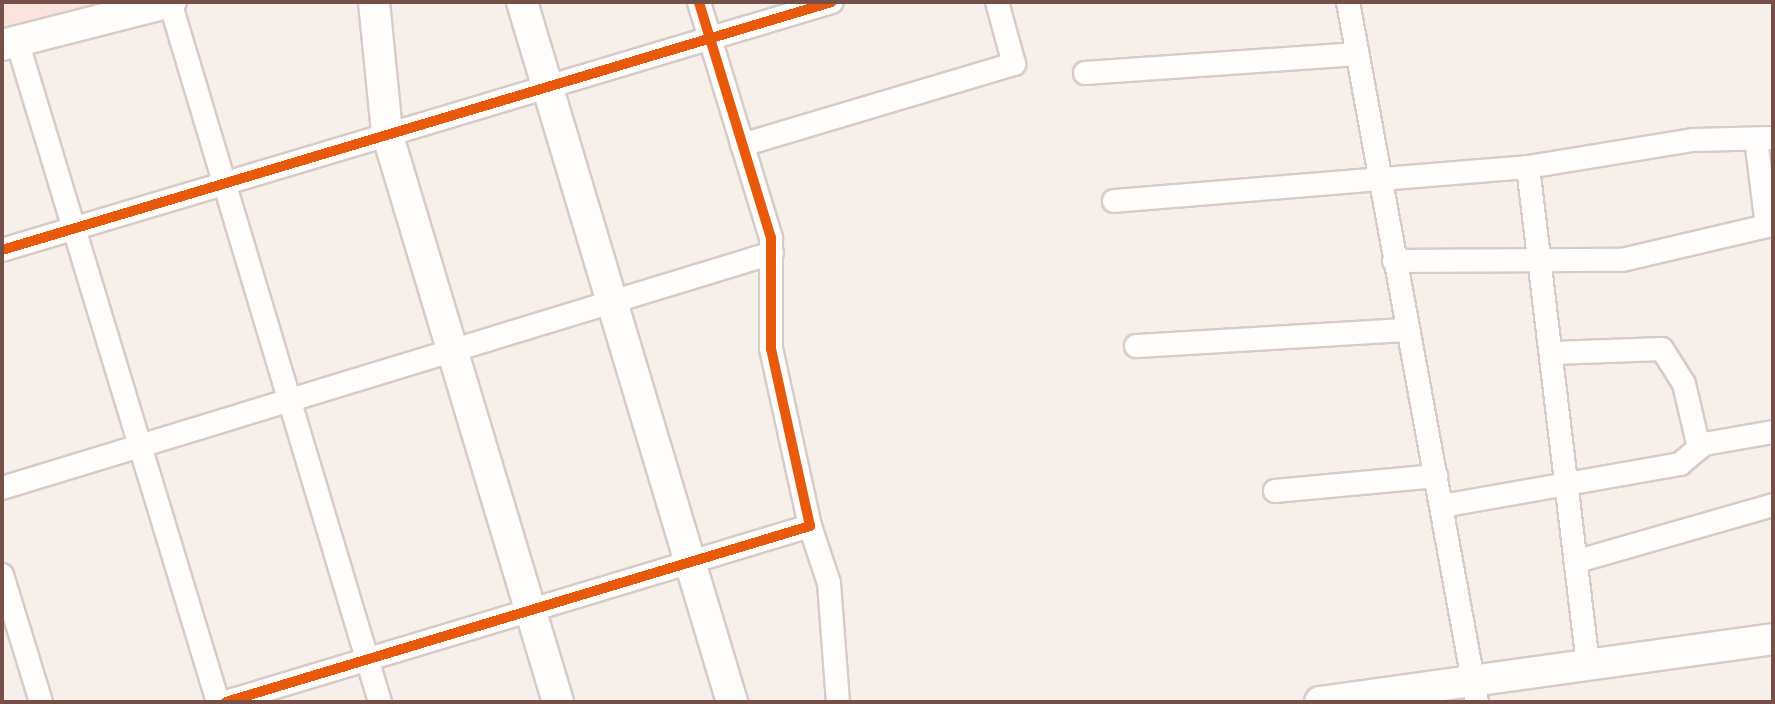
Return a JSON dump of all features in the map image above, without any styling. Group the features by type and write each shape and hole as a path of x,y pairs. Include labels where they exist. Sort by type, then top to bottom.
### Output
{"street":[{"path":"218,702 71,229 9,43 170,2 221,181 380,702"},
{"path":"374,2 387,133 558,702"},
{"path":"522,2 732,702"},
{"path":"699,2 772,253 771,349 810,526 829,583 838,702"},
{"path":"2,250 221,181 832,2"},
{"path":"742,145 1014,64 997,2"},
{"path":"1348,2 1475,692"},
{"path":"1085,73 1357,54"},
{"path":"1114,201 1528,167 1654,144 1765,139 1767,226 1622,260 1394,261"},
{"path":"1528,167 1535,260 1554,353 1588,664"},
{"path":"2,488 137,444 289,401 450,348 772,253"},
{"path":"1136,346 1407,330"},
{"path":"1554,353 1662,349 1684,384 1699,448"},
{"path":"1442,506 1569,481 1680,464 1699,448 1773,432"},
{"path":"1275,491 1436,476"},
{"path":"1578,561 1773,505"},
{"path":"226,702 810,526"},
{"path":"2,575 41,702"},
{"path":"1320,702 1475,692 1588,664 1773,639"}],"shaded area":[{"path":"2,2 175,2 2,47"}],"cycle path":[{"path":"226,702 810,526 771,349 771,238 699,2"},
{"path":"2,250 832,2"}]}
